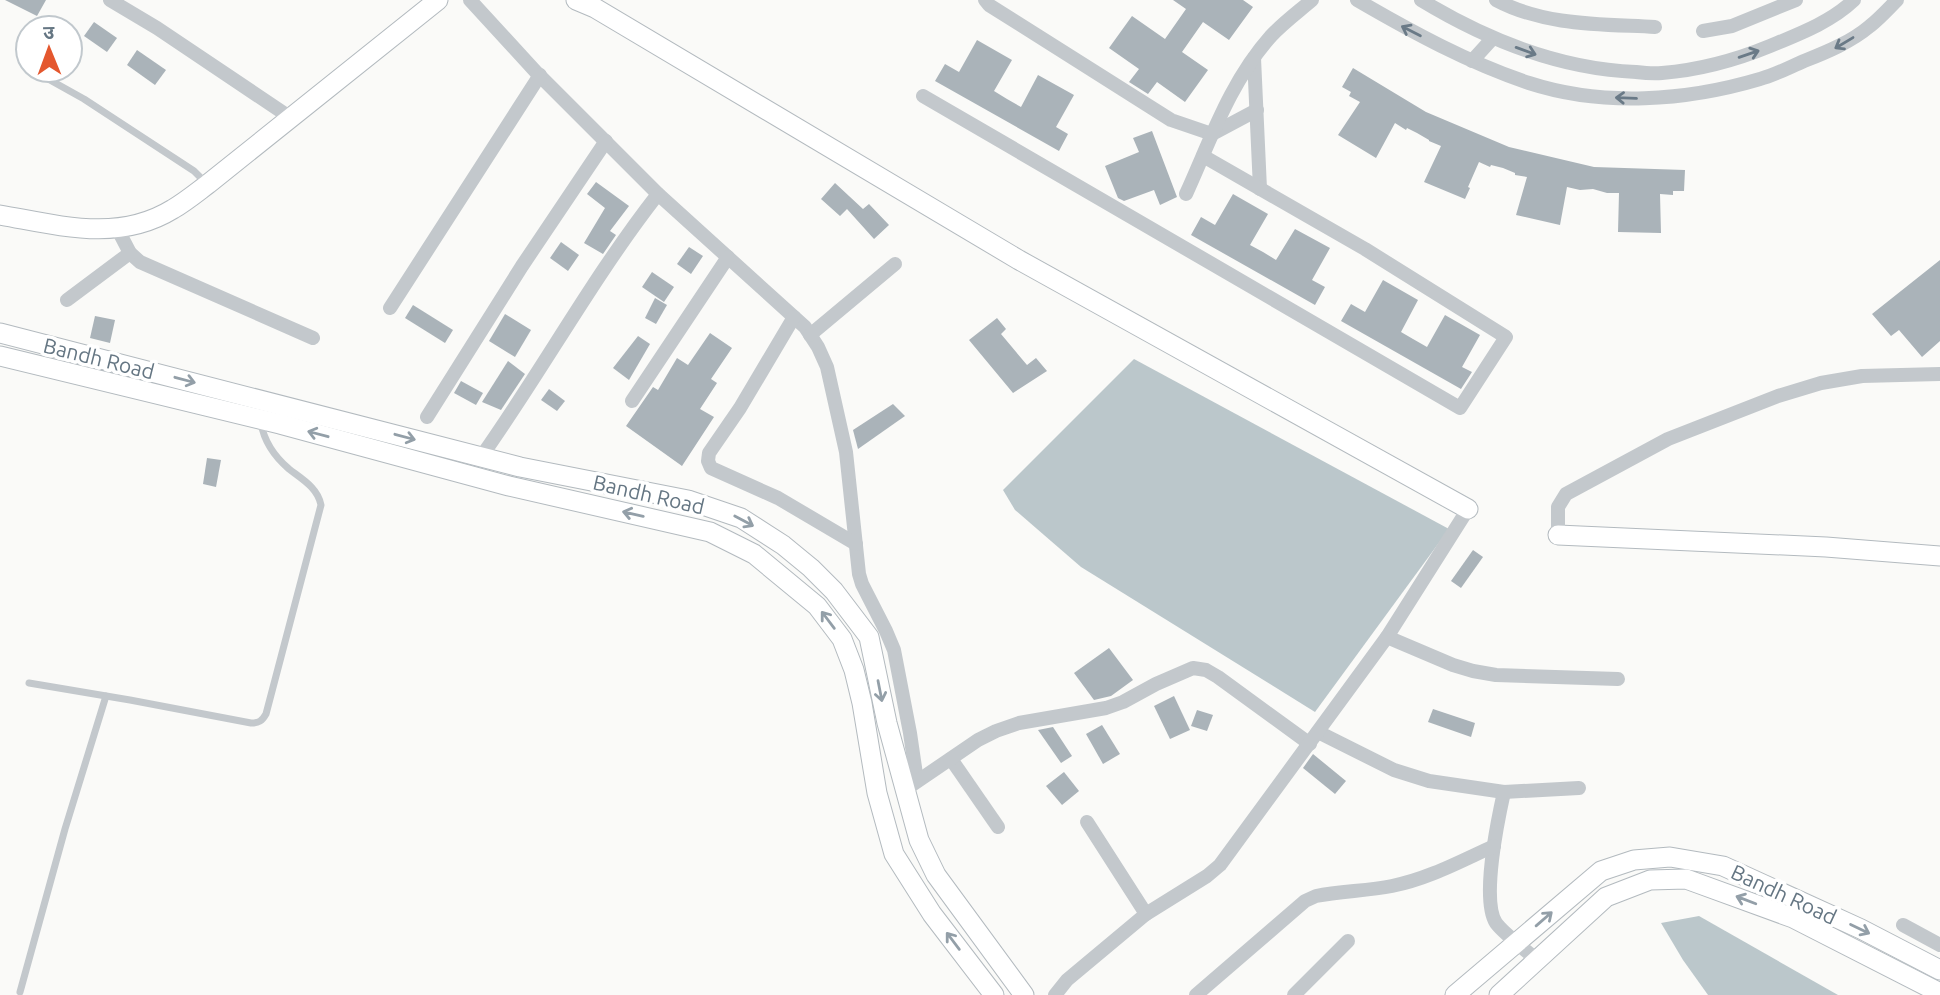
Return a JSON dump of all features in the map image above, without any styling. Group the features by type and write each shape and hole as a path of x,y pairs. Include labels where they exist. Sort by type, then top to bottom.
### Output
{"main road":[{"path":"576,0 595,8 1019,260 1468,509"},
{"path":"0,215 86,230 136,224 171,210 208,184 436,1"},
{"name":"Bandh Road","path":"0,333 509,486 710,532 754,554 817,606 842,639 857,681 877,793 894,854 932,914 994,995"},
{"name":"Bandh Road","path":"0,356 260,409 520,467 688,500 741,518 783,545 811,568 834,591 869,637 887,723 911,785 919,840 936,875 1024,995"},
{"path":"1558,535 1826,547 1940,556"},
{"path":"894,854 919,840"},
{"name":"Bandh Road","path":"1455,995 1601,871 1634,860 1670,857 1723,866 1861,929 1940,970"},
{"name":"Bandh Road","path":"1499,995 1606,897 1650,880 1686,879 1794,918 1940,993"}],"street":[{"path":"110,0 157,28 291,118"},
{"path":"470,0 658,194 805,327 810,335 827,367 846,452 862,584 886,631 897,664 911,785 996,731 1019,723 1107,708 1193,668 1206,670 1314,738 1429,781 1504,792 1578,788"},
{"path":"985,0 1171,120 1212,134 1256,110"},
{"path":"1186,194 1233,89 1281,26 1312,0"},
{"path":"1357,0 1407,30 1472,61 1531,83 1589,96 1650,99 1700,93 1762,79 1834,48 1869,27 1897,0"},
{"path":"1421,0 1492,39 1542,57 1606,71 1661,73 1708,66 1751,54 1806,31 1854,0"},
{"path":"1496,0 1548,19 1655,27"},
{"path":"1703,32 1732,26 1769,5 1796,0"},
{"path":"1472,61 1492,39"},
{"path":"1254,58 1260,189"},
{"path":"390,308 540,75"},
{"path":"923,96 1461,408 1506,337 1365,249 1203,156"},
{"path":"427,417 522,266 606,141"},
{"path":"481,457 515,409 624,238 658,194"},
{"path":"117,228 130,253 140,262 313,338"},
{"path":"67,300 130,253"},
{"path":"632,401 728,257"},
{"path":"810,335 895,264"},
{"path":"794,317 740,408 709,453 708,461 711,468 721,474 778,498 856,544"},
{"path":"1558,535 1558,507 1566,494 1681,434 1778,396 1821,383 1862,376 1940,374"},
{"path":"1055,995 1067,980 1146,914 1220,865 1387,637 1468,509"},
{"path":"1387,637 1472,671 1496,675 1618,679"},
{"path":"951,759 998,827"},
{"path":"1504,792 1494,846 1491,911 1496,923 1537,960"},
{"path":"1087,822 1146,914"},
{"path":"1196,995 1306,901 1316,896 1390,887 1412,881 1494,846"},
{"path":"1903,925 1940,945"},
{"path":"1294,995 1349,941"}],"lane":[{"path":"56,84 194,170 208,184"},
{"path":"29,682 251,723 263,720 321,505 320,496 315,490 273,452 263,434 260,409"},
{"path":"20,992 65,829 106,696"}],"shaded area":[{"path":"1134,359 1449,529 1315,712 1081,567 1015,510 1003,490"},
{"path":"1699,916 1838,995 1708,995 1661,923"}],"building":[{"path":"5,0 46,0 38,14"},
{"path":"1173,0 1243,0 1253,7 1229,40 1203,22 1182,52 1208,70 1185,102 1157,82 1148,94 1129,82 1139,69 1109,48 1132,16 1165,39 1186,9"},
{"path":"94,22 117,38 107,52 84,36"},
{"path":"977,40 1012,60 994,91 1021,107 1038,75 1074,95 1056,127 1068,134 1059,151 935,81 945,64 959,72"},
{"path":"137,50 166,70 155,85 127,65"},
{"path":"1353,68 1426,112 1509,147 1594,167 1685,170 1684,191 1673,191 1673,195 1660,194 1661,233 1618,232 1619,193 1593,189 1567,187 1560,225 1516,215 1527,177 1479,162 1465,199 1424,182 1441,146 1417,133 1395,123 1376,158 1338,135 1360,102 1349,96 1351,92 1342,87"},
{"path":"1152,131 1177,197 1160,205 1154,190 1124,201 1118,198 1105,166 1139,152 1133,138"},
{"path":"596,182 629,206 610,231 616,235 603,254 584,243 605,208 587,194"},
{"path":"835,183 863,209 869,204 889,225 874,239 847,209 840,216 821,199"},
{"path":"1233,194 1268,214 1250,245 1276,260 1295,229 1330,248 1312,280 1325,287 1315,305 1191,235 1201,217 1215,225"},
{"path":"561,242 579,255 568,271 550,258"},
{"path":"689,247 703,256 691,274 677,264"},
{"path":"1940,260 1940,341 1922,357 1899,330 1891,336 1872,314"},
{"path":"652,272 674,287 664,302 642,287"},
{"path":"1383,280 1418,300 1401,332 1427,347 1445,315 1480,335 1462,367 1472,372 1461,389 1341,321 1351,304 1365,312"},
{"path":"655,298 667,305 656,324 645,318"},
{"path":"413,305 453,330 445,343 405,318"},
{"path":"505,314 531,330 515,357 489,341"},
{"path":"95,316 115,320 110,343 90,338"},
{"path":"997,318 1006,329 1001,334 1027,365 1036,358 1047,371 1013,393 969,340"},
{"path":"710,333 732,348 711,379 717,383 700,409 714,417 682,466 626,426 653,387 658,390 677,358 688,365"},
{"path":"638,336 650,344 629,380 613,368"},
{"path":"508,361 525,374 501,410 482,402"},
{"path":"461,381 483,393 476,405 454,393"},
{"path":"549,389 565,401 557,411 541,400"},
{"path":"893,404 905,416 858,449 853,430"},
{"path":"207,458 221,460 216,487 203,484"},
{"path":"1473,550 1483,557 1461,588 1451,581"},
{"path":"1109,648 1133,680 1111,696 1094,700 1074,673"},
{"path":"1174,696 1190,730 1170,739 1154,706"},
{"path":"1433,709 1475,723 1471,737 1428,722"},
{"path":"1197,710 1213,715 1207,731 1191,726"},
{"path":"1102,725 1120,754 1103,764 1086,734"},
{"path":"1053,727 1072,756 1061,763 1038,730"},
{"path":"1313,754 1346,781 1335,794 1303,768"},
{"path":"1064,772 1079,791 1062,805 1046,786"}]}
